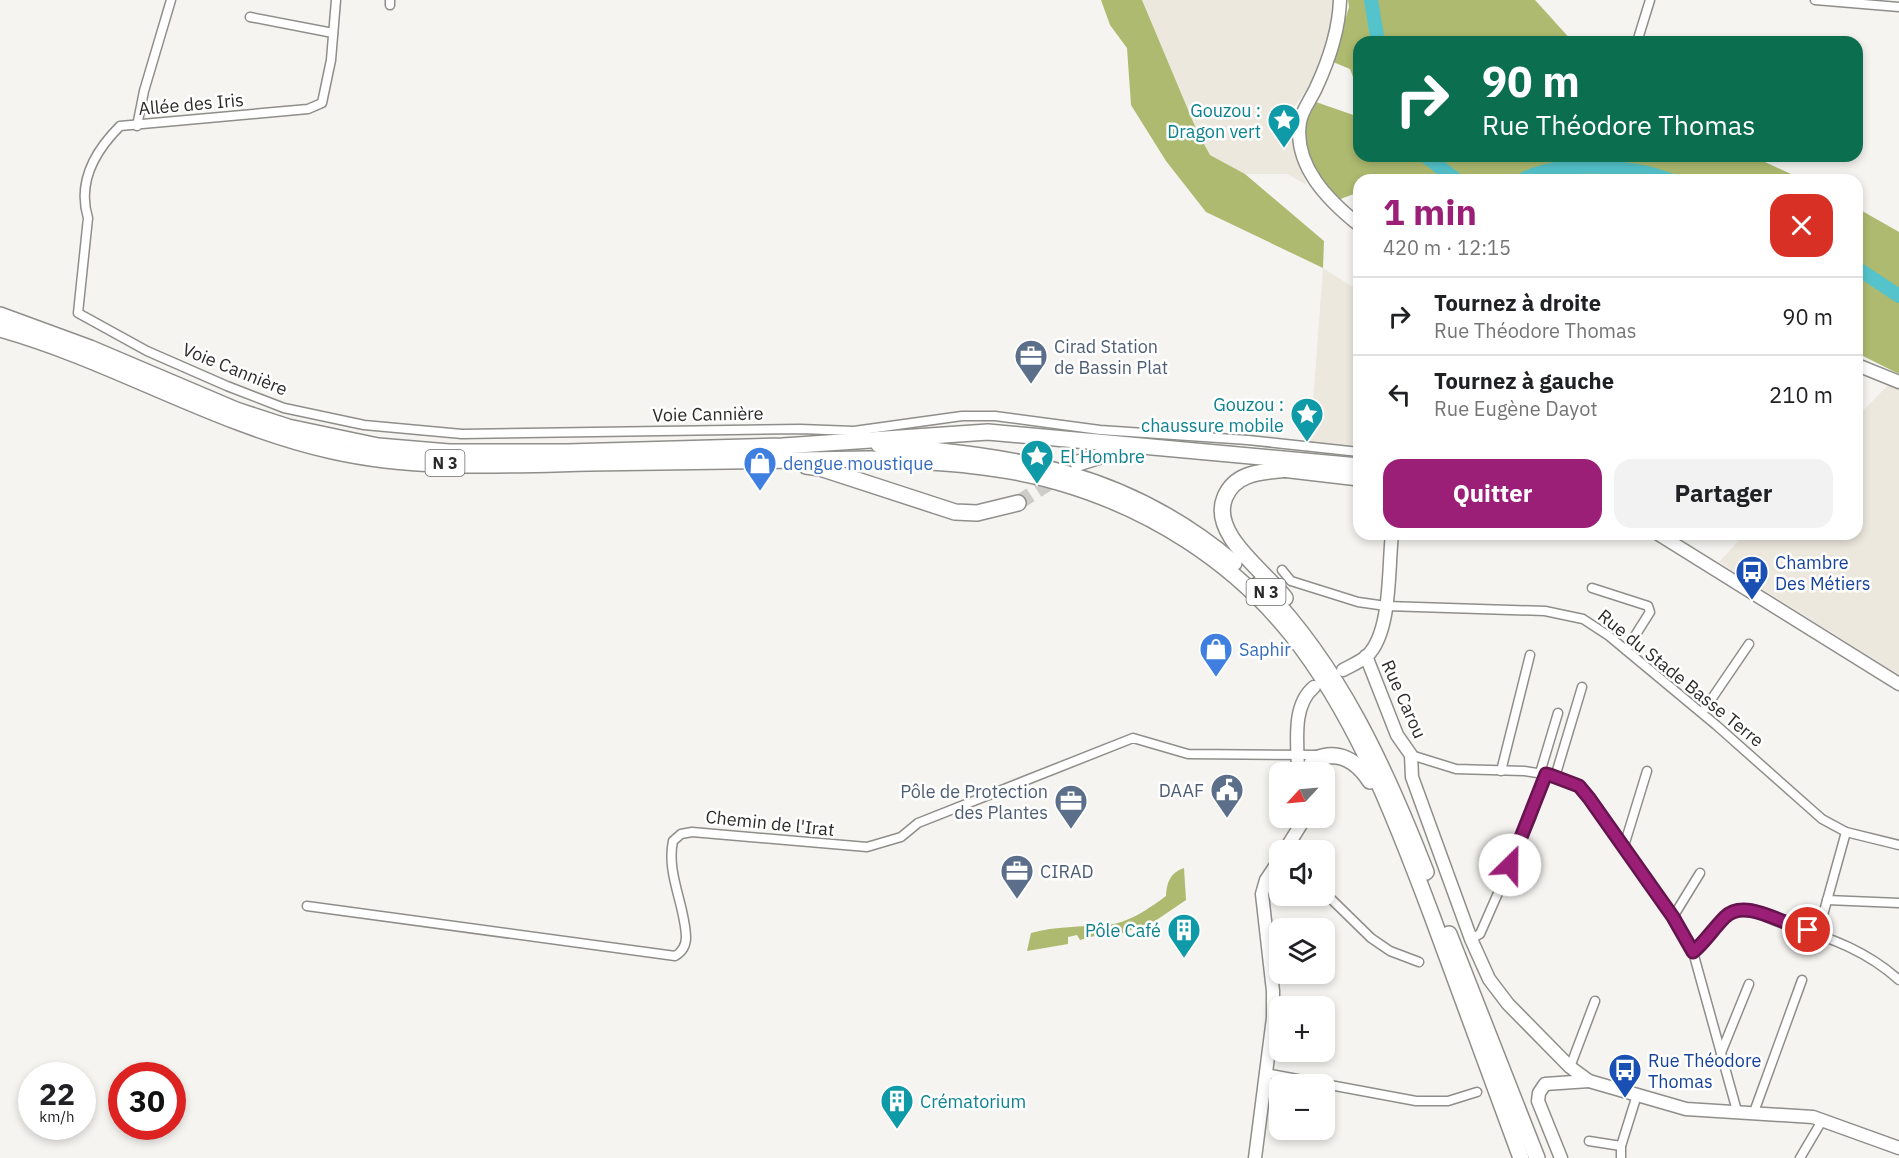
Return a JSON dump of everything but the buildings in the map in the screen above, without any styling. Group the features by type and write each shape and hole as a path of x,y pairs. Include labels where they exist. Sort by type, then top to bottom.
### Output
{"highway":[{"name":"N 3","path":"0,315 90,348 236,410 288,427 346,441 378,446 501,453 756,453 931,461 1028,474 1089,492 1129,508 1173,531 1205,553 1253,593 1291,634 1335,701 1387,802 1444,948 1521,1158"},
{"name":"N 3","path":"0,329 85,360 236,424 281,438 360,456 495,464 756,453 872,445 988,455 1089,480 1154,508 1209,542 1257,583 1315,648 1344,695"},
{"path":"756,453 988,432 1353,465"},
{"path":"756,453 820,468 955,512 977,513 1018,502"},
{"path":"1078,463 1107,454 1130,453 1288,469 1353,479"},
{"name":"N 3","path":"1288,469 1256,473 1236,481 1224,500 1223,519 1235,543 1284,596 1311,635 1397,797 1537,1158"},
{"name":"N 3","path":"1335,755 1358,766 1368,779 1382,804 1444,948"},
{"path":"1312,762 1335,755"}],"street":[{"path":"137,126 144,91 171,0"},
{"name":"Allée des Iris","path":"78,313 88,218 84,206 89,168 100,147 120,126 308,109 322,103 336,0"},
{"path":"1340,0 1340,18 1334,42 1303,113 1300,133 1309,169 1319,189 1353,220"},
{"path":"1639,36 1650,0"},
{"path":"1815,0 1899,7"},
{"path":"250,17 333,33"},
{"name":"Voie Cannière","path":"78,313 147,351 227,386 284,408 364,425 462,434 800,429 854,431 962,416 995,416 1100,430 1248,440 1353,451"},
{"path":"1863,367 1899,382"},
{"path":"1387,540 1389,560"},
{"path":"1343,670 1366,656 1379,640 1386,606 1391,540"},
{"path":"1658,540 1721,573"},
{"path":"1668,540 1899,684"},
{"name":"Rue du Stade Basse Terre","path":"1282,570 1291,581 1306,588 1358,602 1386,606 1433,606 1557,613 1583,620 1597,627 1626,650 1702,713 1799,801 1832,826 1846,832 1899,845"},
{"path":"1592,588 1648,606 1650,612 1626,650"},
{"path":"1702,713 1749,644"},
{"path":"1501,771 1530,655"},
{"name":"Rue Carou","path":"1366,656 1397,735 1411,755"},
{"path":"1555,777 1582,687"},
{"path":"1470,939 1480,934 1531,818 1558,713"},
{"name":"Chemin de l'Irat","path":"307,906 675,956 683,950 686,937 671,860 673,841 681,834 692,832 867,847 893,841 918,823 1132,738 1188,754 1302,754"},
{"path":"1302,762 1302,754 1335,755"},
{"path":"1737,1111 1693,952 1673,917 1579,786 1543,774 1456,769 1411,755 1412,777 1470,939 1497,992 1570,1067 1589,1081 1686,1109 1754,1112 1823,1119 1899,1148"},
{"path":"1623,846 1647,771"},
{"path":"1818,933 1846,832"},
{"path":"1673,917 1700,873"},
{"path":"1255,1158 1273,1018 1273,991 1262,894 1269,876"},
{"path":"1827,900 1899,903"},
{"path":"1335,903 1371,938 1390,951 1419,962"},
{"path":"1693,952 1705,942 1726,915 1736,910 1746,909 1792,927 1818,933 1870,957 1899,980"},
{"path":"1754,1112 1802,980"},
{"path":"1721,1054 1749,984"},
{"path":"1570,1067 1595,1001"},
{"path":"1265,1072 1416,1101 1448,1101 1476,1092"},
{"path":"1561,1158 1538,1101 1539,1093 1545,1084 1589,1081"},
{"path":"1622,1158 1621,1146 1637,1095"},
{"path":"1800,1158 1823,1119"},
{"path":"1589,1141 1621,1146"}],"shaded area":[{"path":"1142,0 1335,0 1335,17 1318,73 1292,110 1290,123 1294,154 1307,185 1287,174 1245,174 1210,155 1197,131"},
{"path":"1323,268 1353,287 1353,446 1310,442"},
{"path":"1890,383 1899,389 1899,675 1719,562 1739,540 1863,540 1863,411"}],"green space":[{"path":"1101,0 1142,0 1197,131 1210,155 1245,174 1324,241 1323,268 1206,212 1166,161 1131,105 1127,48 1110,25"},
{"path":"1348,0 1535,0 1568,36 1353,36 1353,77 1350,69 1333,62 1349,7"},
{"path":"1316,102 1353,115 1353,162 1765,162 1791,174 1353,174 1353,194 1338,200 1315,168 1307,149 1308,119"},
{"path":"1863,211 1899,232 1899,374 1863,356"},
{"path":"1184,868 1186,900 1155,921 1120,934 1105,933 1080,940 1077,935 1068,937 1068,944 1027,951 1031,933 1059,928 1114,924 1138,915 1166,896 1170,879"}],"waterway":[{"path":"1371,0 1377,36"},
{"path":"1433,162 1449,174"},
{"path":"1537,174 1575,167 1616,168 1650,174"},
{"path":"1863,272 1899,296"}],"tunnel":[{"path":"1018,503 1061,475"}],"place":[{"name":"Gouzou : Dragon vert","path":"1284,149"},
{"name":"Cirad Station de Bassin Plat","path":"1031,385"},
{"name":"Gouzou : chaussure mobile","path":"1307,443"},
{"name":"El Hombre","path":"1037,485"},
{"name":"dengue moustique","path":"760,492"},
{"name":"Chambre Des Métiers","path":"1752,601"},
{"name":"Saphir","path":"1216,678"},
{"name":"DAAF","path":"1227,819"},
{"name":"Pôle de Protection des Plantes","path":"1071,830"},
{"name":"CIRAD","path":"1017,900"},
{"name":"Pôle Café","path":"1184,959"},
{"name":"Rue Théodore Thomas","path":"1625,1099"},
{"name":"Crématorium","path":"897,1130"}],"route":[{"path":"1510,865 1531,818 1546,774 1579,786 1589,798 1673,917 1693,952 1705,942 1726,915 1736,910 1746,909 1758,912 1792,927 1808,930"}]}
